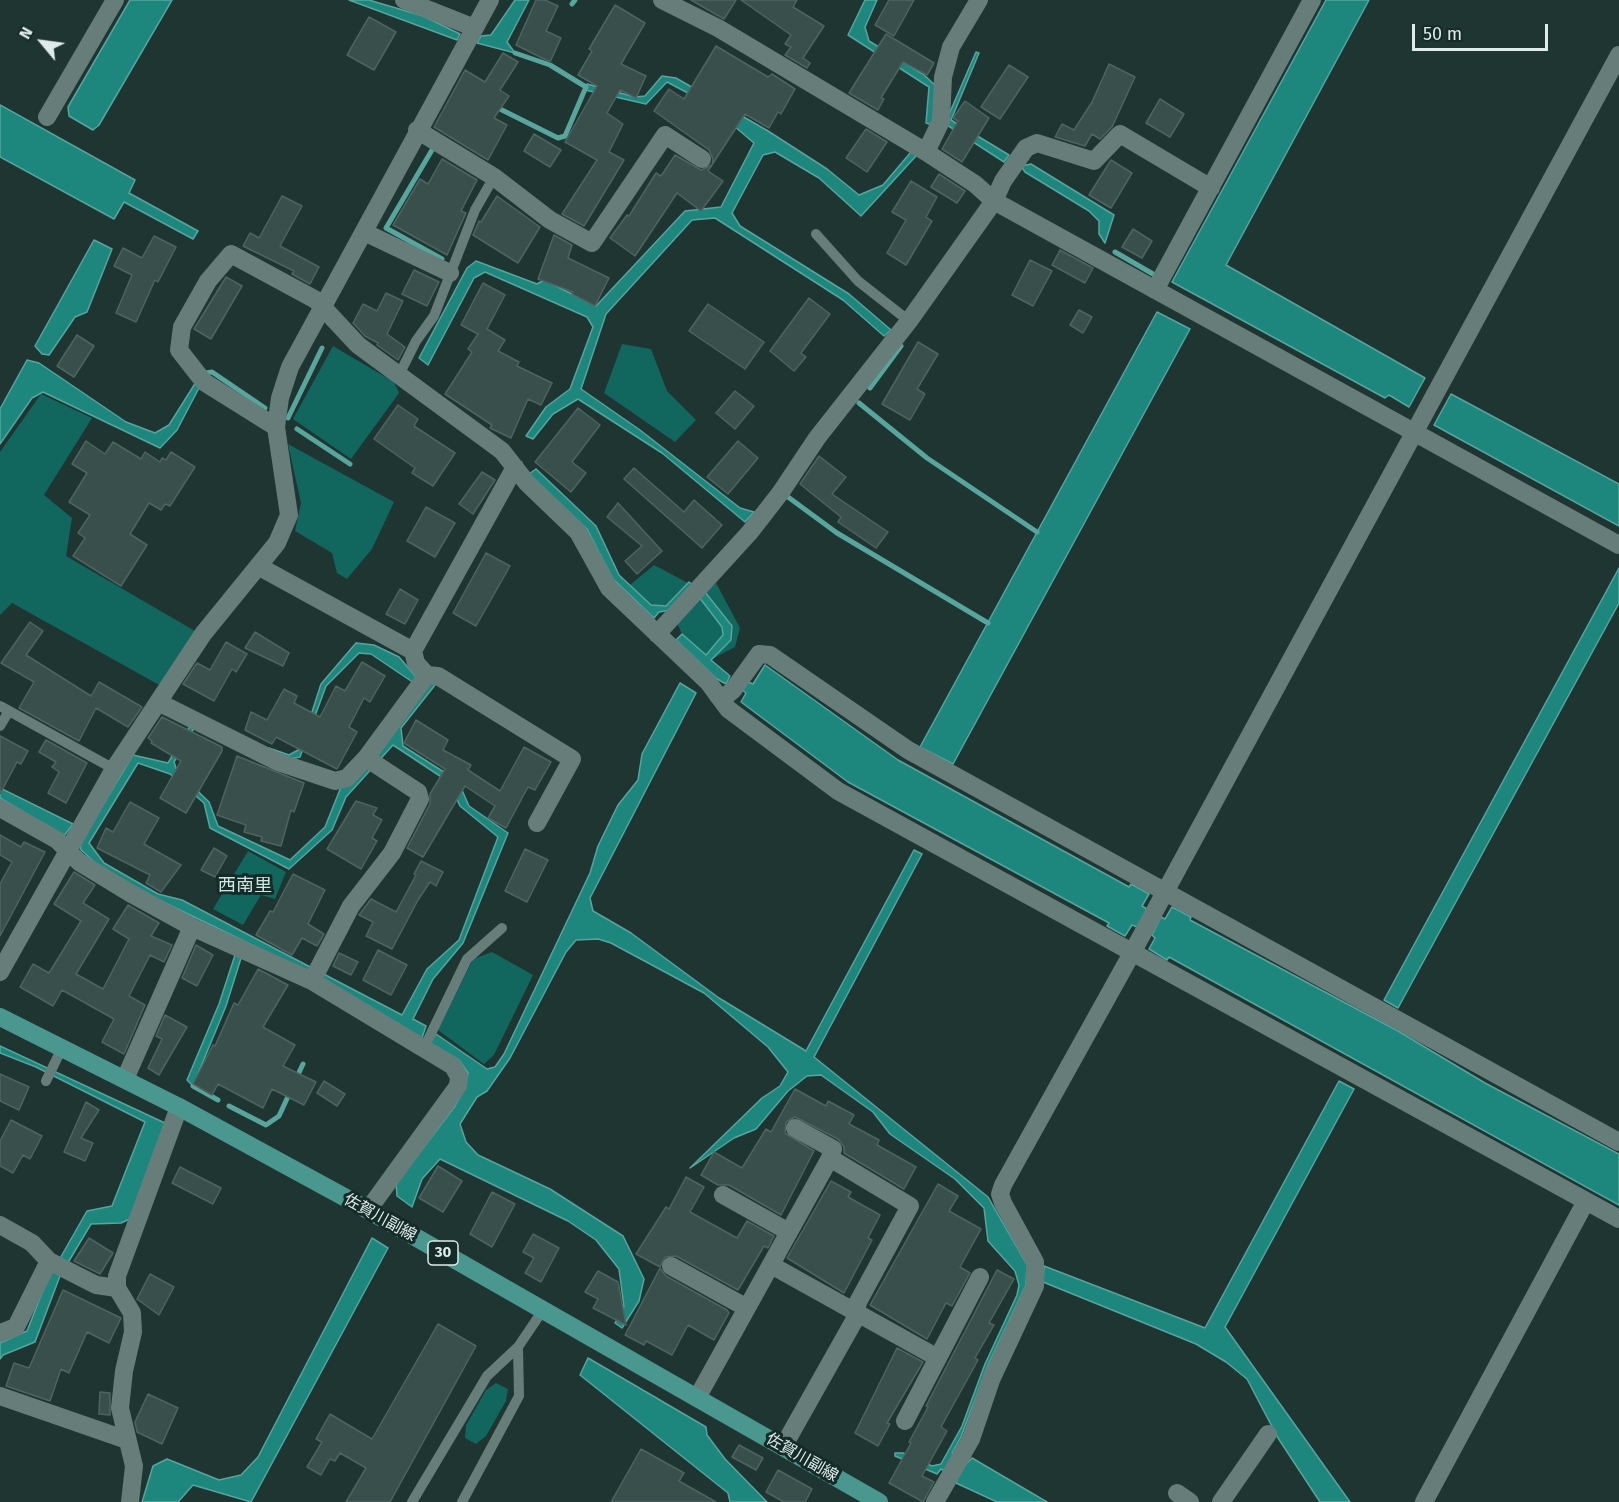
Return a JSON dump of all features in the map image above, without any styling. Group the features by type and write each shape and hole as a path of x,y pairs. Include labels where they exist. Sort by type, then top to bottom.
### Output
{"main road":[{"name":"佐賀川副線","path":"0,1017 179,1107 368,1210 879,1502"}],"street":[{"path":"48,117 115,0"},
{"path":"404,0 475,28"},
{"path":"0,972 114,769 203,634 278,543 289,515 276,427 280,398 290,367 323,310 417,130 490,0"},
{"path":"662,0 718,28 926,152 975,184 994,201 1619,544"},
{"path":"926,152 941,121 943,77 951,47 979,0"},
{"path":"1155,290 1312,0"},
{"path":"935,1502 964,1452 991,1380 1035,1286 1035,1262 1003,1203 1000,1194 1003,1185 1142,935 1619,55"},
{"path":"417,130 494,177 550,219 592,243 665,135 702,159"},
{"path":"657,634 750,532 781,492 817,438 909,321 994,201 1003,182 1026,148 1037,143 1094,161 1120,134 1211,188"},
{"path":"364,232 450,273"},
{"path":"276,427 204,382 179,350 182,327 208,281 231,254 316,300 358,345 502,451 527,483 578,532 609,588 657,634 731,687"},
{"path":"515,467 413,651 416,663 427,675 438,676 572,759 537,823"},
{"path":"258,566 413,651"},
{"path":"1619,1142 908,750 770,655 759,654 731,687 728,709 838,791 1619,1219"},
{"path":"158,702 259,754 335,781 347,778 371,761 427,675"},
{"path":"316,974 351,906 392,853 420,800 418,792 371,761"},
{"path":"0,808 57,840 79,862 192,927 316,974 453,1066 459,1077 458,1086 368,1210"},
{"path":"125,1079 192,927"},
{"path":"130,1502 134,1466 120,1408 124,1371 133,1332 132,1313 117,1288 117,1276 179,1107"},
{"path":"697,1398 830,1158 833,1149 795,1128"},
{"path":"783,1447 854,1321 858,1302 910,1206 830,1158"},
{"path":"723,1195 789,1232"},
{"path":"1424,1502 1586,1202"},
{"path":"0,1225 32,1242 49,1261 96,1285 117,1288"},
{"path":"0,1333 16,1326 49,1261"},
{"path":"771,1264 938,1358"},
{"path":"671,1266 747,1308"},
{"path":"905,1421 980,1277"},
{"path":"0,1396 127,1440"},
{"path":"1221,1502 1268,1434"}],"lane":[{"path":"399,375 416,341 434,316 475,210 494,177"},
{"path":"816,234 858,281 909,321"},
{"path":"0,726 5,709 114,769"},
{"path":"424,1048 467,958 501,928"},
{"path":"46,1081 62,1048"},
{"path":"412,1502 487,1376 518,1347 543,1310"},
{"path":"462,1502 519,1396 518,1347"}],"shaded area":[{"path":"130,0 172,0 99,125 93,130 69,116 68,107"},
{"path":"349,0 369,0 423,16 460,34 457,40"},
{"path":"515,0 529,0 507,42 515,53 477,43 481,36 491,35"},
{"path":"865,0 877,0 865,27 869,41 923,74 937,87 932,125 926,123 929,87 848,35"},
{"path":"1326,0 1369,0 1226,265 1425,378 1409,407 1389,395 1385,398 1172,282"},
{"path":"976,52 979,53 951,120 1009,155 1004,162 947,125 947,119"},
{"path":"662,76 676,78 768,131 827,169 859,195 883,185 911,152 916,156 861,216 819,178 775,152 763,155 732,213 740,226 849,294 891,330 884,336 843,300 715,218 692,220 606,314 581,389 640,430 740,508 754,512 745,522 662,453 578,399 553,414 533,439 526,436 546,407 570,389 593,327 587,317 485,272 474,278 428,365 419,358 467,268 476,261 537,284 544,280 596,306 685,211 721,207 754,143 707,103 667,82 646,104 585,90 587,84 635,97 645,96"},
{"path":"0,105 135,180 129,193 198,231 193,239 124,202 114,219 0,157"},
{"path":"1031,164 1114,215 1105,243 1099,234 1099,221 1089,211 1025,172 1021,166"},
{"path":"94,240 112,249 87,312 75,317 49,355 42,354 35,346"},
{"path":"1157,312 1190,329 953,764 920,747"},
{"path":"622,344 651,349 667,391 696,420 675,442 604,393"},
{"path":"333,346 394,382 399,393 351,459 293,419"},
{"path":"27,360 39,363 126,422 155,433 169,425 196,382 200,386 177,430 160,448 43,392 32,398 0,444 0,409"},
{"path":"41,394 92,418 44,495 72,518 66,556 195,631 161,686 12,603 0,615 0,452"},
{"path":"1451,394 1619,484 1619,526 1434,425"},
{"path":"288,444 394,502 372,549 347,579 337,573 332,553 295,531 301,503"},
{"path":"536,469 596,526 619,575 651,605 666,606 689,582 695,586 671,610 659,612 654,618 613,579 587,529 529,474"},
{"path":"654,565 705,592 715,581 740,628 735,647 710,660 682,634 671,610 666,606 651,605 630,585"},
{"path":"1619,568 1619,603 1398,1008 1384,1000"},
{"path":"705,592 732,626 731,640 711,660 730,676 726,684 717,679 676,640 682,634 706,655 723,635 722,627 699,597"},
{"path":"356,643 374,645 399,657 417,678 414,683 371,654 359,653 326,686 300,757 289,759 269,748 289,755 300,749 321,684"},
{"path":"765,665 898,760 1129,887 1131,884 1149,894 1142,906 1147,909 1137,927 1132,925 1125,936 1107,926 1109,923 848,782 741,702 746,693 742,690 748,682 753,684"},
{"path":"430,681 435,685 401,728 403,746 458,781 469,806 508,833 463,943 433,979 413,1019 426,1026 422,1038 308,972 157,899 100,867 81,850 80,843 133,755 168,763 190,726 194,728 174,762 177,771 209,802 218,826 290,860 325,827 341,787","holes":["393,745 449,782 460,806 498,837 459,940 427,969 402,1015 182,900 158,894 104,863 89,843 138,763 170,774 204,803 210,828 289,869 332,830 346,797"]},
{"path":"680,683 696,693 590,898 593,911 631,933 719,998 806,1051 914,850 922,854 814,1057 988,1197 1027,1265 1026,1285 988,1365 961,1437 952,1453 968,1462 972,1458 1047,1502 997,1502 956,1483 958,1478 941,1469 937,1474 895,1456 895,1453 903,1453 932,1466 941,1464 962,1426 985,1364 1017,1295 1019,1285 1015,1271 988,1241 984,1208 955,1179 890,1134 873,1112 821,1075 807,1076 788,1091 756,1129 734,1138 690,1168 762,1098 780,1086 788,1072 768,1047 704,993 611,943 598,939 576,940 566,952 510,1058 487,1091 477,1097 460,1124 466,1142 478,1155 550,1189 623,1236 644,1279 639,1301 622,1328 615,1323 624,1307 619,1269 596,1240 568,1221 440,1159 422,1179 412,1207 397,1196 396,1184 455,1106 465,1088 468,1073 459,1060 428,1042 436,1034 487,1069 495,1067 504,1054 590,873 598,846 618,805 638,780 642,754"},
{"path":"0,788 73,824 64,836 0,798"},
{"path":"248,851 286,872 275,899 261,895 243,925 213,909"},
{"path":"1172,907 1191,917 1190,920 1398,1031 1485,1083 1619,1154 1619,1205 1169,957 1167,960 1149,949 1155,938 1152,935 1161,917 1165,919"},
{"path":"236,952 242,955 226,1006 193,1086 187,1080 219,1004"},
{"path":"492,952 533,975 494,1055 484,1064 438,1030 473,959"},
{"path":"0,1046 167,1124 134,1217 121,1223 91,1224 60,1276 35,1342 3,1355 0,1359 0,1343 27,1331 46,1283 87,1211 112,1206 145,1122 36,1067 0,1053"},
{"path":"1339,1081 1354,1089 1225,1327 1350,1502 1320,1502 1278,1438 1247,1379 1226,1362 1196,1344 1043,1282 1044,1266 1205,1328"},
{"path":"372,1238 388,1248 251,1502 193,1485 178,1502 142,1502 153,1466 167,1459 219,1480 241,1475 258,1457"},
{"path":"588,1358 706,1427 707,1435 725,1459 767,1502 730,1502 728,1493 580,1375"},
{"path":"496,1383 508,1389 506,1401 486,1436 476,1444 465,1438 466,1425 486,1390"}],"building":[{"path":"536,0 545,0 558,6 546,31 561,38 550,62 516,45"},
{"path":"691,0 736,0 724,19"},
{"path":"741,0 797,0 793,7 824,26 803,58 810,63 807,68 785,55 791,47 785,44 791,35"},
{"path":"889,0 914,0 894,36 875,25"},
{"path":"615,5 645,23 621,64 646,76 636,98 620,90 607,113 623,124 609,152 624,160 584,226 562,214 597,160 565,142 597,86 578,75 592,51 589,49"},
{"path":"369,17 396,32 374,70 347,55"},
{"path":"886,34 934,63 927,75 903,62 881,98 884,99 878,110 849,93"},
{"path":"716,46 768,77 772,74 795,89 781,114 778,112 769,128 745,114 712,165 713,159 709,150 654,111 669,89 684,99"},
{"path":"503,53 518,62 500,90 509,96 494,118 507,125 488,160 434,127 465,70 485,82"},
{"path":"1109,64 1135,77 1112,127 1100,139 1092,134 1085,146 1055,137 1062,124 1074,130 1092,102"},
{"path":"1009,65 1028,77 1000,119 981,107"},
{"path":"1160,99 1184,114 1170,137 1146,123"},
{"path":"965,101 989,118 962,162 942,149 958,121 953,118"},
{"path":"866,129 887,142 867,172 846,158"},
{"path":"534,134 561,150 550,167 524,151"},
{"path":"675,155 701,170 712,165 708,171 723,181 701,211 677,193 635,256 610,238 627,215 629,216 656,173 661,176"},
{"path":"442,159 477,180 461,211 466,213 447,255 393,225 420,179 428,184"},
{"path":"1111,160 1132,173 1111,208 1089,195"},
{"path":"939,174 965,191 957,203 931,187"},
{"path":"911,181 937,197 926,217 932,221 906,265 887,253 906,220 892,212"},
{"path":"282,196 302,206 280,246 319,267 310,284 292,274 294,271 243,246 250,233 259,238"},
{"path":"497,196 540,227 518,263 473,235 479,221 481,222"},
{"path":"1133,229 1152,241 1142,258 1122,247"},
{"path":"554,235 572,245 568,258 609,278 595,306 572,294 573,292 538,279"},
{"path":"154,236 176,247 158,282 155,280 136,322 116,313 132,275 114,266 123,248 142,258"},
{"path":"1060,250 1093,268 1085,283 1052,265"},
{"path":"1030,260 1052,271 1033,306 1012,295"},
{"path":"414,270 439,282 427,306 402,294"},
{"path":"226,277 242,286 211,339 194,329"},
{"path":"483,283 505,295 487,329 505,340 498,351 519,362 517,366 552,383 541,405 528,399 511,438 490,428 492,425 445,394 472,352 468,349 478,334 461,325"},
{"path":"386,293 403,301 387,334 405,347 398,360 377,345 378,343 365,336 353,323 363,304 377,311"},
{"path":"809,298 830,314 801,353 806,357 794,371 770,351"},
{"path":"708,304 764,342 745,369 689,331"},
{"path":"1079,310 1092,317 1083,333 1070,325"},
{"path":"77,335 94,346 74,377 57,366"},
{"path":"918,342 938,354 917,389 925,394 910,420 882,404"},
{"path":"735,391 754,406 735,429 716,413"},
{"path":"398,405 418,419 414,426 455,453 433,486 412,473 415,468 374,439"},
{"path":"578,408 600,425 572,462 586,473 571,492 535,462"},
{"path":"86,441 105,454 113,442 141,459 145,452 160,462 162,458 166,460 171,452 195,467 170,506 165,504 161,510 149,503 130,534 147,545 121,586 73,556 85,538 78,533 90,515 69,502 87,473 72,464"},
{"path":"738,441 758,458 728,494 707,477"},
{"path":"819,456 846,477 832,494 888,532 876,548 838,522 841,517 800,484"},
{"path":"634,468 684,512 694,500 722,525 702,548 624,479"},
{"path":"482,472 495,480 473,514 459,504"},
{"path":"618,503 662,551 637,574 625,561 642,546 607,517"},
{"path":"426,507 455,523 435,557 407,541"},
{"path":"486,553 510,566 476,626 453,613"},
{"path":"400,589 418,600 405,624 386,614"},
{"path":"30,622 43,631 26,655 91,696 99,682 142,707 128,727 96,708 79,741 19,708 34,682 1,663"},
{"path":"255,632 289,653 283,666 245,648"},
{"path":"226,642 247,654 236,672 232,669 214,701 183,684 197,663 210,670"},
{"path":"362,662 385,676 370,702 364,698 349,727 357,732 337,769 276,737 272,744 245,730 251,712 267,720 284,689 297,696 294,703 320,717 336,686 345,691"},
{"path":"162,717 222,747 222,751 186,813 160,798 181,761 151,743 152,741 148,738"},
{"path":"416,720 448,740 443,750 471,765 468,770 500,791 524,747 551,762 535,790 528,787 506,828 488,818 495,806 465,786 423,857 407,848 430,804 430,794 445,769 404,743"},
{"path":"0,736 28,751 21,764 17,762 0,794"},
{"path":"46,740 87,763 66,803 48,793 59,772 52,767 56,762 39,752"},
{"path":"237,756 304,783 294,812 291,810 281,846 261,841 262,837 244,832 246,825 217,815"},
{"path":"356,801 377,808 373,815 382,820 372,838 377,841 361,869 327,849"},
{"path":"130,802 159,818 144,844 181,865 161,892 146,883 150,875 97,848 106,828 113,832"},
{"path":"0,835 21,847 24,842 45,852 0,936 0,884 12,862 0,855"},
{"path":"214,848 227,856 215,877 201,870"},
{"path":"525,849 548,860 527,902 505,891"},
{"path":"421,861 443,872 436,886 430,882 418,900 392,949 366,936 373,922 359,915 371,899 396,912"},
{"path":"74,872 95,885 83,903 109,919 76,974 103,989 129,939 113,929 128,905 159,923 151,936 172,945 164,962 150,955 129,996 145,1005 124,1054 102,1042 114,1019 62,990 53,1006 20,987 33,964 49,973 81,921 54,904"},
{"path":"293,874 325,890 308,924 324,934 317,946 302,938 292,955 256,935 270,911 273,912"},
{"path":"196,945 213,955 197,986 182,978"},
{"path":"378,950 407,965 391,995 363,980"},
{"path":"339,953 358,962 351,975 333,966"},
{"path":"258,969 288,985 263,1027 295,1045 283,1066 316,1082 304,1105 272,1089 263,1108 218,1084 212,1095 193,1084 213,1045 215,1046 234,1003 238,1005"},
{"path":"165,1015 187,1027 159,1075 148,1068 162,1039 156,1036"},
{"path":"0,1074 29,1087 19,1110 0,1101"},
{"path":"324,1081 345,1094 337,1106 317,1093"},
{"path":"795,1089 826,1106 828,1101 854,1115 849,1124 879,1140 877,1145 916,1167 904,1189 844,1153 844,1147 838,1139 795,1117 786,1122 785,1133 814,1151 781,1215 729,1185 718,1185 701,1175 714,1152 742,1168 766,1129 771,1132"},
{"path":"86,1102 99,1110 81,1138 93,1143 85,1161 64,1152"},
{"path":"11,1120 42,1136 30,1159 23,1155 13,1173 0,1166 0,1141"},
{"path":"438,1166 462,1181 443,1212 419,1198"},
{"path":"180,1167 221,1188 213,1204 172,1183"},
{"path":"686,1177 704,1187 690,1212 737,1238 747,1221 774,1236 768,1248 764,1246 738,1290 676,1256 665,1257 660,1267 636,1254 666,1207 669,1209"},
{"path":"831,1181 851,1192 848,1197 880,1215 868,1238 872,1240 844,1293 787,1258"},
{"path":"938,1184 958,1196 949,1211 981,1229 960,1267 970,1273 952,1306 946,1303 927,1339 870,1305"},
{"path":"492,1192 515,1204 492,1247 470,1234"},
{"path":"533,1234 559,1248 541,1282 525,1273 534,1258 523,1252"},
{"path":"89,1238 113,1253 100,1274 74,1261"},
{"path":"660,1268 666,1276 727,1310 729,1313 714,1340 688,1325 672,1355 646,1341 644,1345 625,1335"},
{"path":"997,1270 1014,1279 989,1323 994,1325 975,1358 978,1360 941,1427 947,1431 922,1476 934,1482 923,1502 889,1483 911,1443 909,1442 928,1407 926,1406"},
{"path":"598,1271 618,1282 626,1325 593,1308 598,1299 585,1292"},
{"path":"150,1274 174,1287 159,1315 137,1299"},
{"path":"63,1290 121,1318 109,1343 87,1332 69,1373 61,1369 50,1401 6,1386 14,1363 29,1368"},
{"path":"438,1324 476,1346 390,1502 346,1502 366,1468 340,1453 335,1461 330,1459 321,1475 307,1467 322,1442 316,1439 330,1414 372,1439"},
{"path":"897,1348 923,1362 887,1423 890,1424 878,1446 855,1433"},
{"path":"100,1392 110,1393 110,1415 99,1414"},
{"path":"148,1394 178,1408 162,1444 137,1432 135,1422"},
{"path":"739,1445 763,1458 756,1470 732,1457"},
{"path":"641,1449 684,1473 679,1481 716,1502 611,1502"},
{"path":"778,1470 812,1489 805,1502 784,1502 766,1492"}],"waterway":[{"path":"572,4 575,0"},
{"path":"494,106 558,138 565,136 586,87 550,65 515,53"},
{"path":"432,150 386,228 442,259"},
{"path":"1115,252 1153,274"},
{"path":"870,388 901,346"},
{"path":"288,418 322,348"},
{"path":"206,373 212,372 265,408"},
{"path":"859,403 927,458 1037,532"},
{"path":"297,429 350,464"},
{"path":"788,497 837,533 988,623"},
{"path":"296,1079 303,1064"},
{"path":"193,1086 218,1100"},
{"path":"229,1106 266,1125 279,1116 291,1090"}],"district":[{"name":"西南里","path":"245,886"}]}
